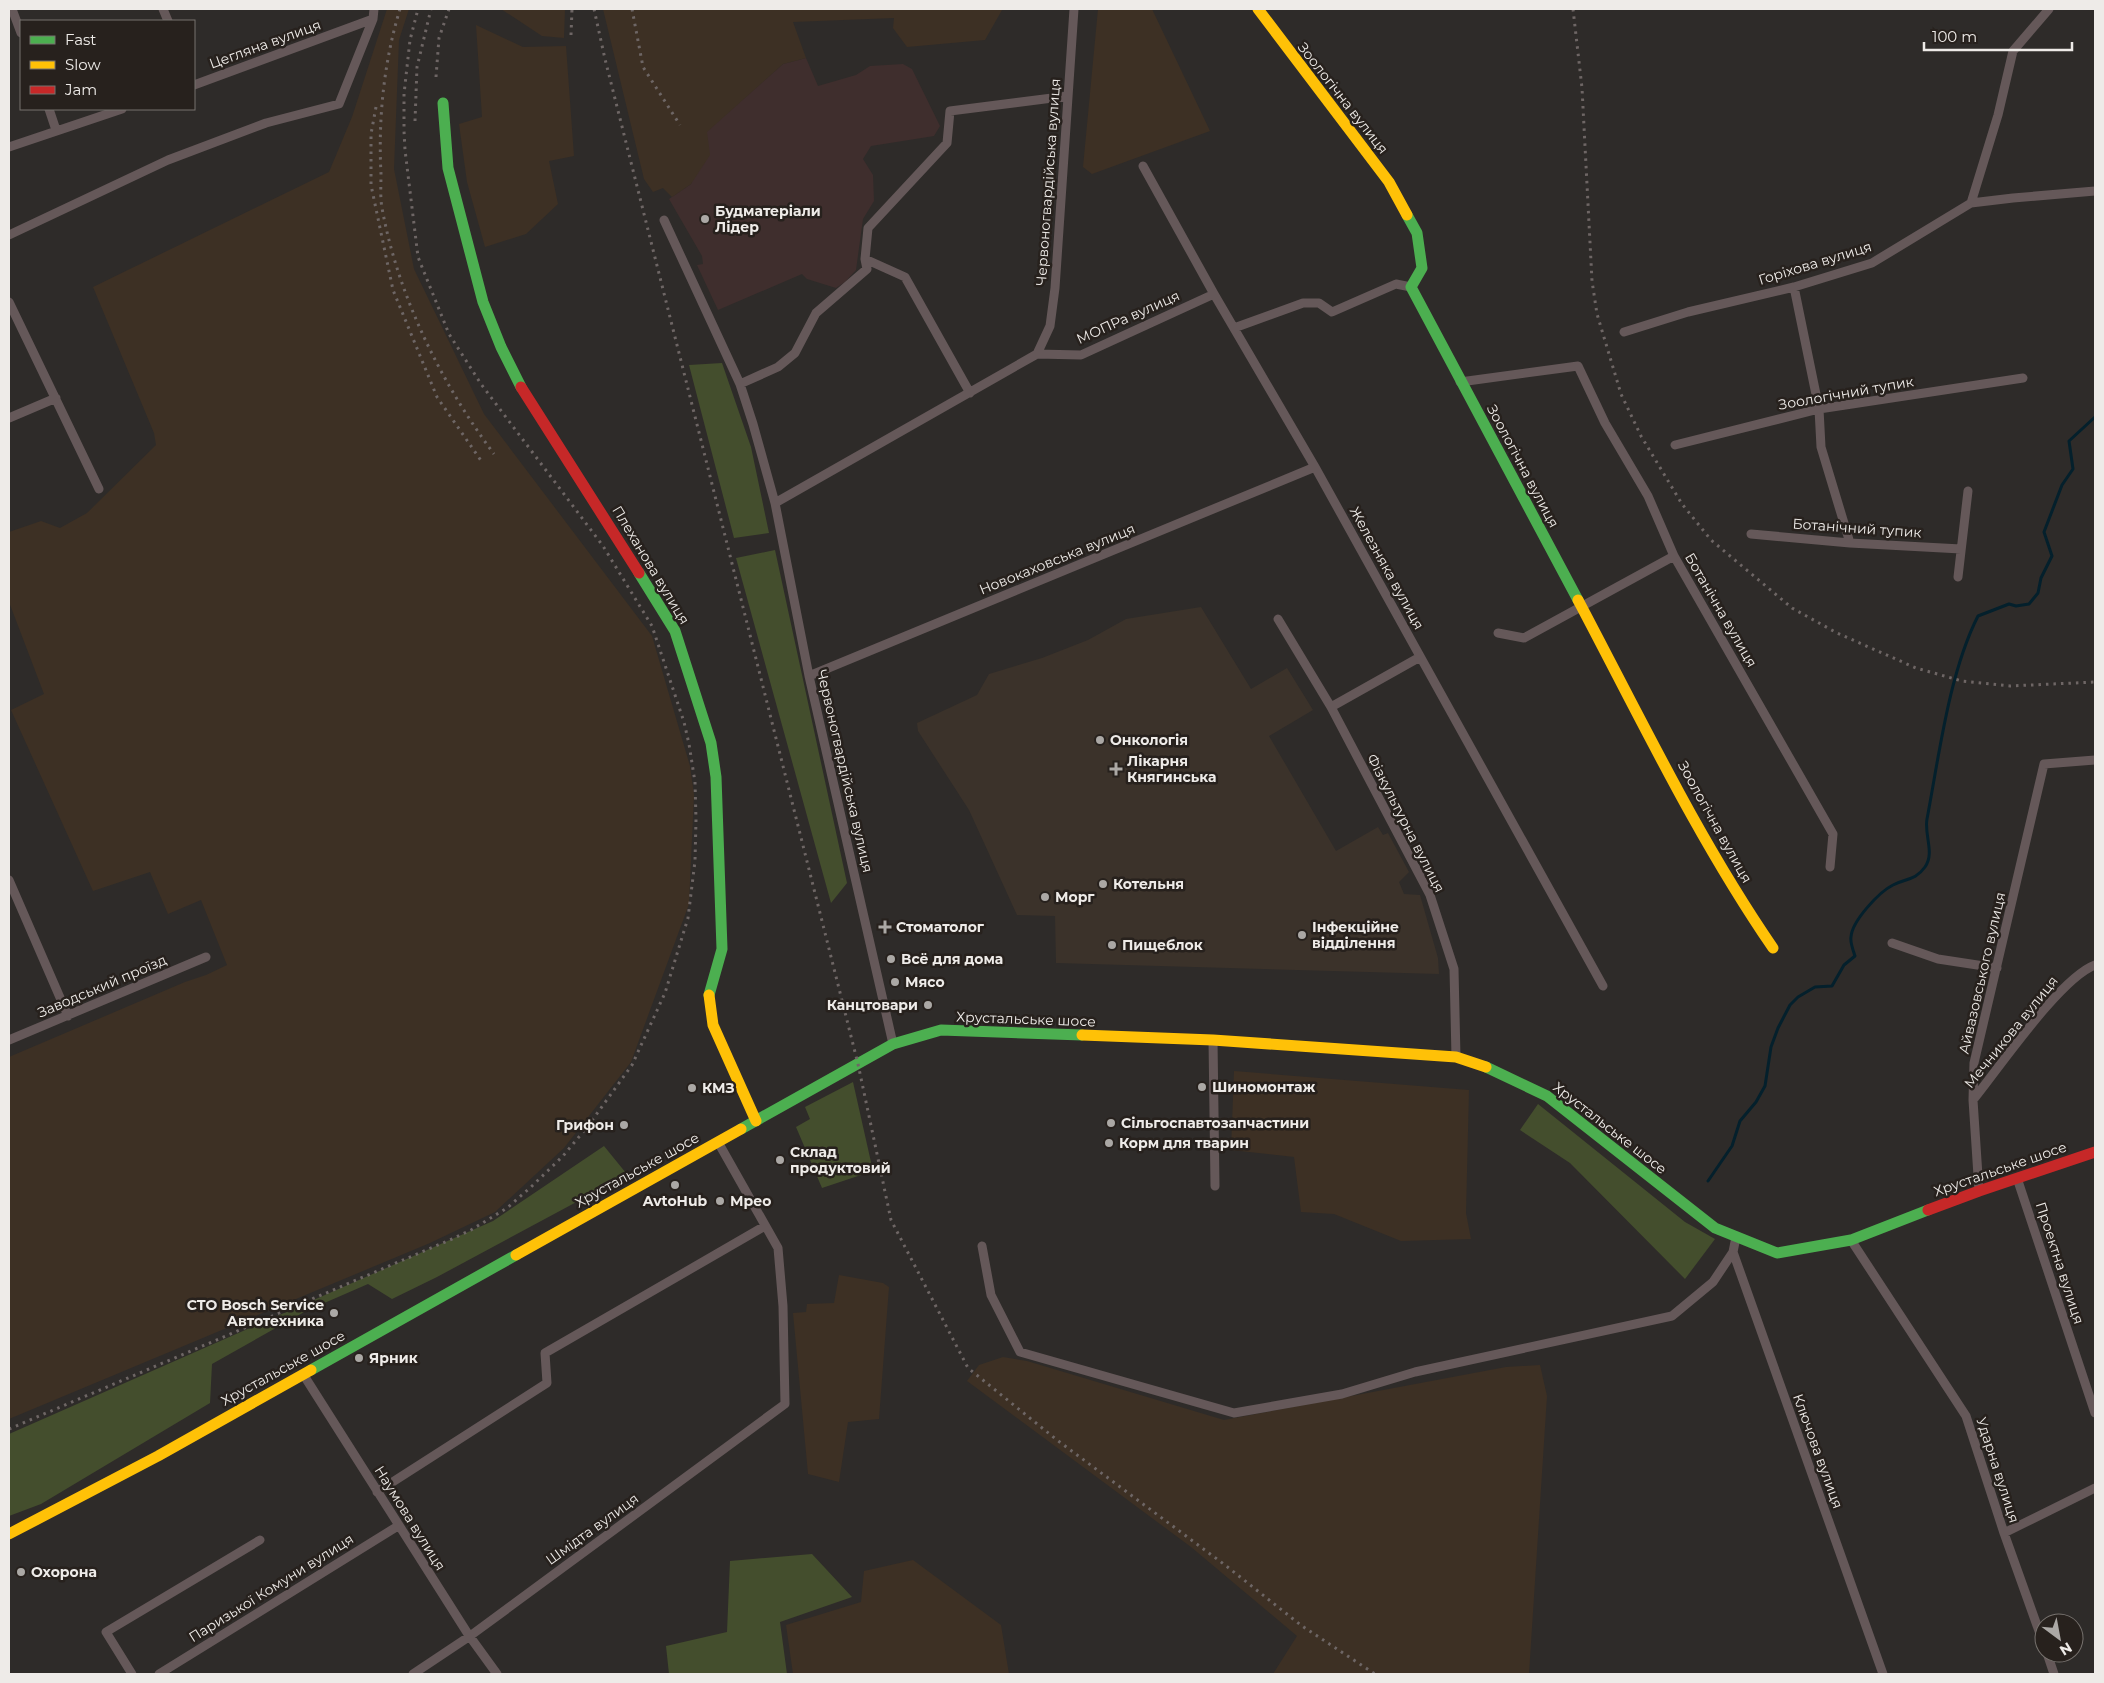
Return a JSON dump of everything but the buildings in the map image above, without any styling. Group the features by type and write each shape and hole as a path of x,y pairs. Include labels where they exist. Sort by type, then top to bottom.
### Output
{"street":[{"path":"12,9 20,31"},
{"path":"9,235 168,160 266,123 339,104 373,19 374,9"},
{"name":"Червоногвардійська вулиця","path":"1037,354 1050,326 1055,288 1074,9"},
{"name":"Зоологічна вулиця","path":"1258,9 1389,182 1418,233 1422,268 1411,287 1696,822 1772,948"},
{"path":"1971,204 1998,115 2012,51 2049,9"},
{"name":"Цегляна вулиця","path":"195,85 373,19"},
{"path":"740,384 778,367 795,353 816,313 867,269 865,259 868,228 947,143 950,111 1068,96"},
{"name":"Плеханова вулиця","path":"443,103 448,168 483,302 501,347 518,382 600,508 675,630 711,743 716,777 722,949 708,992 713,1025 756,1121"},
{"path":"48,110 56,130"},
{"path":"9,147 119,110"},
{"name":"Железняка вулиця","path":"1143,166 1214,294 1315,467 1603,986"},
{"name":"Горіхова вулиця","path":"1624,332 1688,312 1794,287 1872,263 1971,204 2013,198 2095,191"},
{"name":"Червоногвардійська вулиця","path":"664,220 740,384 774,503 809,676 893,1044"},
{"path":"865,259 906,277 970,393"},
{"path":"1234,328 1303,303 1319,303 1332,312 1396,284 1411,287"},
{"path":"1794,287 1819,410 1821,447 1850,543"},
{"name":"МОПРа вулиця","path":"1037,354 1081,355 1214,294"},
{"path":"9,302 99,489"},
{"path":"774,503 1037,354"},
{"name":"Ботанічна вулиця","path":"1460,382 1578,366 1605,423 1648,496 1674,556 1833,834 1830,867"},
{"name":"Зоологічний тупик","path":"1675,445 1819,410 2022,378"},
{"path":"9,418 56,398"},
{"name":"Новокаховська вулиця","path":"809,676 1315,467"},
{"path":"1958,577 1968,491"},
{"name":"Ботанічний тупик","path":"1751,534 1850,543 1961,549"},
{"path":"1498,633 1524,638 1674,556"},
{"name":"Фізкультурна вулиця","path":"1278,618 1331,708 1430,895 1454,969 1456,1056"},
{"path":"1331,708 1420,657"},
{"name":"Айвазовського вулиця","path":"1979,1191 1973,1100 1974,1063 2044,764 2095,760"},
{"path":"9,880 68,1016"},
{"path":"1892,943 1938,959 1997,968"},
{"name":"Заводський проїзд","path":"9,1040 206,957"},
{"name":"Мечникова вулиця","path":"1973,1100 2058,993 2086,969 2095,965"},
{"name":"Хрустальське шосе","path":"9,1534 158,1456 893,1044 941,1030 1213,1040 1456,1056 1490,1068 1547,1096 1715,1228 1777,1253 1851,1240 1979,1191 2095,1152"},
{"path":"1213,1040 1216,1186"},
{"path":"377,1492 547,1383 545,1353 765,1226 718,1142"},
{"name":"Проектна вулиця","path":"2018,1178 2095,1413"},
{"name":"Шмідта вулиця","path":"413,1674 470,1636 785,1404 783,1306 778,1248 765,1226"},
{"path":"982,1246 991,1295 1020,1352 1234,1413 1342,1394 1416,1372 1672,1316 1713,1282 1733,1252 1736,1237"},
{"name":"Ударна вулиця","path":"1851,1240 1966,1416 2034,1618"},
{"name":"Ключова вулиця","path":"1733,1252 1883,1674"},
{"name":"Наумова вулиця","path":"303,1374 398,1526 497,1674"},
{"path":"2004,1533 2095,1488"},
{"name":"Паризької Комуни вулиця","path":"159,1674 398,1526"},
{"path":"132,1674 106,1632 260,1540"}],"shaded area":[{"path":"387,9 409,9 399,40 394,169 414,269 484,414 652,636 690,766 694,795 689,904 631,1062 564,1148 495,1212 430,1243 9,1419 9,1057 227,965 201,900 168,914 150,872 93,891 11,710 44,694 9,602 9,532 41,521 60,528 87,513 156,445 154,433 93,287 329,172 352,117"},
{"path":"501,9 565,9 564,38 542,36"},
{"path":"603,9 1040,9 1002,10 985,40 907,47 893,28 894,18 793,22 806,58 783,64 707,132 710,155 691,184 672,197 663,188 653,192 644,179"},
{"path":"1098,9 1152,9 1210,131 1092,174 1083,167"},
{"path":"476,25 523,47 566,46 574,156 549,161 558,204 526,234 485,247 467,182 459,124 482,117"},
{"name":"Будматеріали Лідер","path":"806,58 818,86 856,75 870,66 903,64 912,69 940,126 934,136 871,146 863,159 873,175 874,201 863,219 856,270 845,282 836,288 807,279 802,274 718,310 697,265 703,264 702,256 669,199 691,184 706,132 783,64"},
{"name":"Лікарня Княгинська","path":"1201,607 1251,689 1287,668 1313,710 1269,736 1336,851 1378,827 1383,835 1388,833 1409,872 1399,882 1404,894 1420,895 1438,958 1439,974 1056,963 1055,916 1017,915 969,810 918,731 917,723 977,695 989,674 1042,658 1088,640 1126,619"},
{"path":"1234,1071 1469,1090 1466,1213 1471,1239 1401,1241 1334,1214 1301,1212 1294,1157 1231,1150"},
{"path":"839,1275 883,1283 889,1287 879,1419 848,1422 839,1482 808,1474 793,1313 806,1312 807,1304 834,1303"},
{"path":"1003,1357 1027,1361 1224,1420 1506,1367 1540,1365 1547,1396 1529,1674 1273,1674 1297,1636 1191,1547 967,1381 979,1365"},
{"path":"913,1560 1001,1625 1009,1674 793,1674 786,1625 861,1602 864,1571"}],"green space":[{"path":"722,363 751,447 769,533 734,538 689,365"},
{"path":"775,550 847,883 831,903 736,558"},
{"path":"853,1082 873,1171 822,1188 796,1127 810,1119 805,1107"},
{"path":"1538,1104 1685,1222 1715,1239 1685,1279 1570,1163 1520,1130"},
{"path":"604,1146 626,1173 610,1184 437,1277 392,1299 368,1284 306,1311 212,1364 210,1403 41,1504 9,1516 9,1434 493,1221"},
{"path":"812,1554 852,1597 780,1622 787,1674 669,1674 666,1646 727,1632 730,1561"}],"waterway":[{"path":"1708,1181 1732,1146 1740,1121 1756,1102 1765,1086 1771,1047 1790,1005 1798,997 1815,987 1832,986 1844,965 1855,956 1851,937 1861,915 1887,889 1918,875 1928,862 1927,819 1946,715 1959,663 1968,639 1978,616 2009,604 2016,606 2029,604 2038,593 2041,578 2052,556 2044,532 2062,485 2073,469 2069,441 2095,417"}],"railway":[{"path":"400,9 386,70 381,111 382,208 399,274 410,306 424,337 456,398 494,454"},
{"path":"9,1429 452,1239 507,1208 563,1156 588,1126 632,1065 665,993 688,918 695,861 695,782 684,722 652,626 603,546 481,384 449,334 418,257 404,131 404,94 410,40 418,9"},
{"path":"415,121 417,67 431,9"},
{"path":"436,77 439,38 449,9"},
{"path":"571,35 572,9"},
{"path":"594,9 858,1064 891,1220 968,1368 1057,1440 1225,1565 1302,1626 1375,1674"},
{"path":"632,9 643,67 680,125"},
{"path":"1573,9 1582,88 1592,281 1597,314 1621,394 1641,436 1682,504 1711,540 1792,608 1837,633 1916,668 1962,681 2010,686 2095,682"},
{"path":"376,107 371,134 371,185 393,290 437,397 482,462"}],"traffic: fast":[{"path":"443,103 448,168 483,302 501,347 521,387"},
{"path":"1407,215 1417,233 1422,268 1411,287 1578,600"},
{"path":"639,573 675,631 711,743 716,777 722,949 709,995"},
{"path":"741,1129 893,1044 941,1030 1082,1035"},
{"path":"1486,1067 1547,1096 1715,1228 1777,1253 1851,1240 1928,1210"},
{"path":"311,1370 516,1255"}],"traffic: slow":[{"path":"1258,9 1389,182 1407,215"},
{"path":"1578,600 1695,821 1746,907 1773,948"},
{"path":"709,995 713,1025 756,1121"},
{"path":"1082,1035 1213,1040 1456,1057 1486,1067"},
{"path":"516,1255 741,1129"},
{"path":"9,1534 158,1456 311,1370"}],"traffic: jam":[{"path":"521,387 639,573"},
{"path":"1928,1210 2095,1152"}],"place":[{"name":"Будматеріали Лідер","path":"705,219"},
{"name":"Онкологія","path":"1100,740"},
{"name":"Лікарня Княгинська","path":"1116,769"},
{"name":"Котельня","path":"1103,884"},
{"name":"Морг","path":"1045,897"},
{"name":"Стоматолог","path":"885,927"},
{"name":"Інфекційне відділення","path":"1302,935"},
{"name":"Пищеблок","path":"1112,945"},
{"name":"Всё для дома","path":"891,959"},
{"name":"Мясо","path":"895,982"},
{"name":"Канцтовари","path":"928,1005"},
{"name":"Шиномонтаж","path":"1202,1087"},
{"name":"КМЗ","path":"692,1088"},
{"name":"Сільгоспавтозапчастини","path":"1111,1123"},
{"name":"Грифон","path":"624,1125"},
{"name":"Корм для тварин","path":"1109,1143"},
{"name":"Склад продуктовий","path":"780,1160"},
{"name":"AvtoHub","path":"675,1185"},
{"name":"Мрео","path":"720,1201"},
{"name":"СТО Bosch Service Автотехника","path":"334,1313"},
{"name":"Ярник","path":"359,1358"},
{"name":"Охорона","path":"21,1572"}]}
